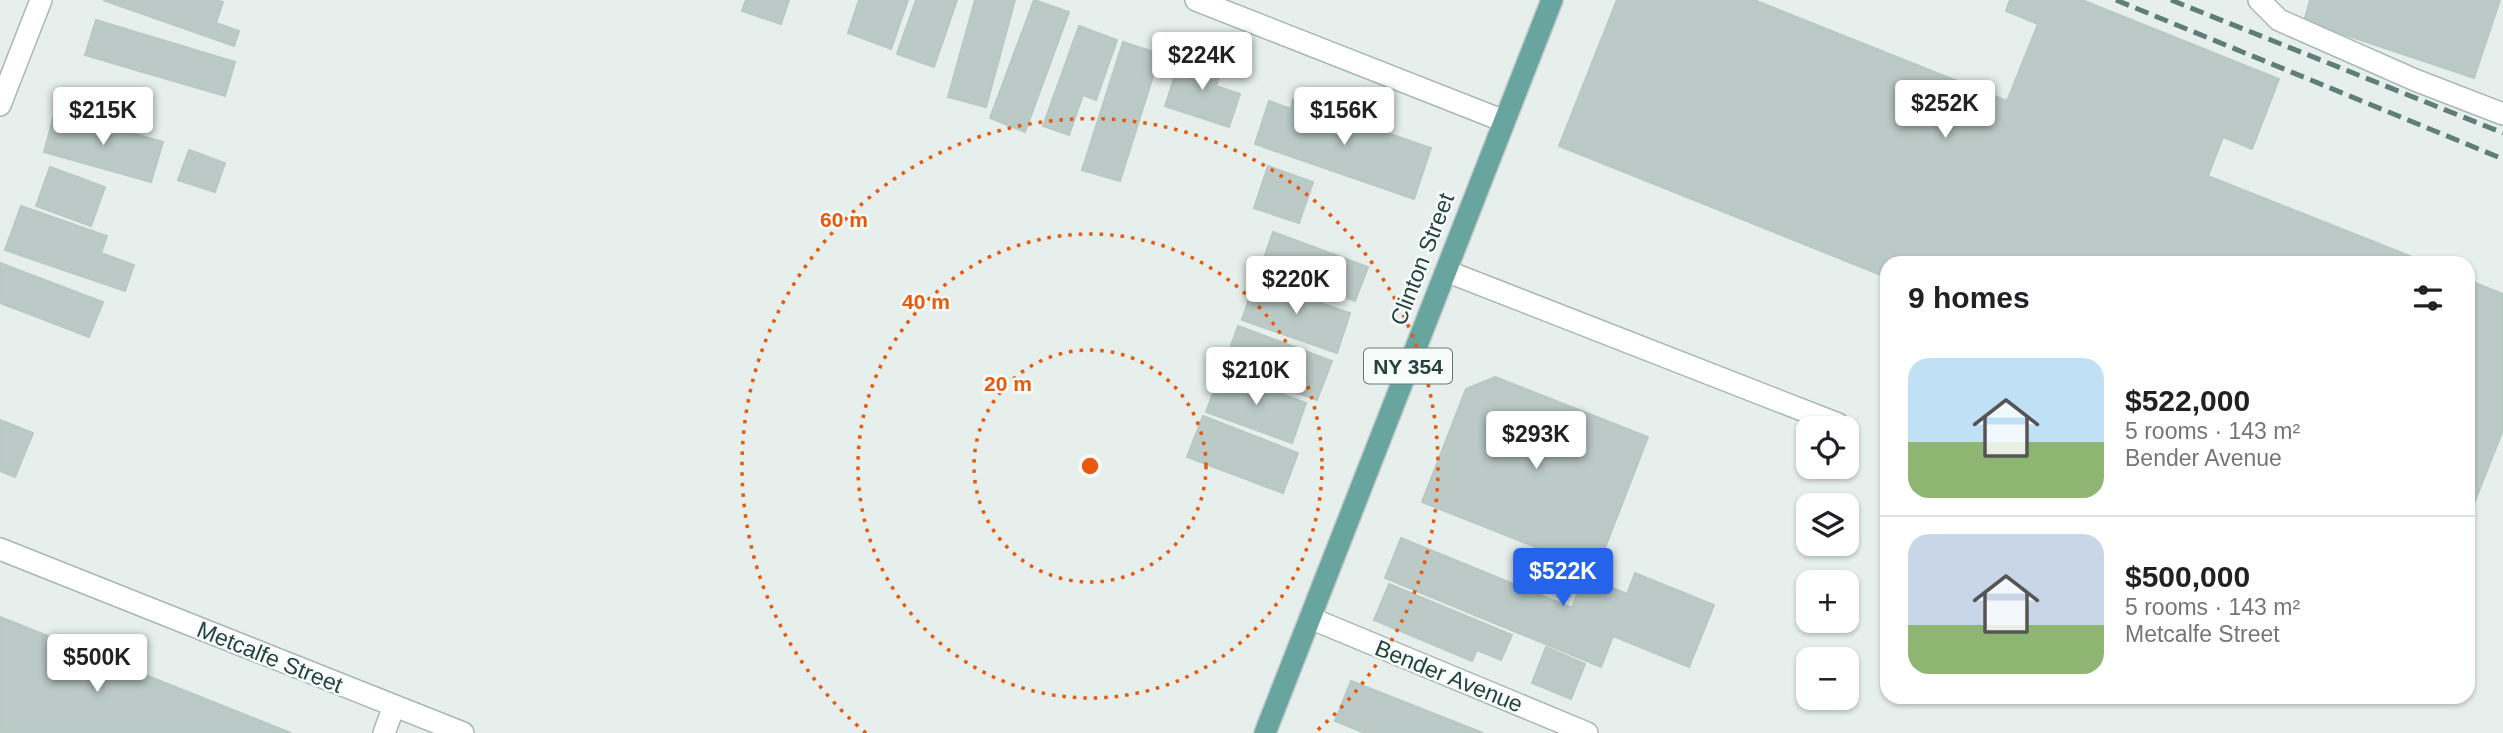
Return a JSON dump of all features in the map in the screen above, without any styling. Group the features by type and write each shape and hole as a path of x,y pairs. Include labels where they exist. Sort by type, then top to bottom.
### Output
{"main road":[{"name":"Clinton Street","path":"1265,733 1552,0"}],"street":[{"path":"0,105 41,0"},
{"path":"1196,0 1504,121"},
{"path":"2259,0 2279,20 2415,80 2503,114"},
{"path":"1446,271 1818,416"},
{"name":"Metcalfe Street","path":"0,549 463,733"},
{"name":"Bender Avenue","path":"1310,618 1587,733"},
{"path":"384,733 394,706"}],"building":[{"path":"103,0 216,0 223,2 216,23 239,31 234,46"},
{"path":"746,0 789,0 781,24 742,11"},
{"path":"859,0 908,0 891,49 848,33"},
{"path":"916,0 957,0 934,67 897,54"},
{"path":"975,0 1015,0 986,107 948,97"},
{"path":"1034,0 1069,12 1025,132 990,118"},
{"path":"1617,0 1754,0 2007,101 2038,24 2006,11 2010,0 2082,0 2279,79 2252,149 2223,137 2208,176 2410,256 1880,256 1880,275 1559,146"},
{"path":"2310,0 2500,0 2474,78 2304,21"},
{"path":"96,20 235,62 225,96 85,55"},
{"path":"1079,26 1117,40 1096,100 1083,95 1069,135 1043,126"},
{"path":"1123,42 1160,54 1120,181 1082,170"},
{"path":"1182,54 1223,67 1216,86 1240,94 1229,127 1165,106"},
{"path":"1293,100 1431,148 1414,199 1255,144 1269,101 1291,109"},
{"path":"55,112 163,142 151,182 44,152"},
{"path":"189,150 225,163 215,192 178,180"},
{"path":"1268,166 1313,182 1299,223 1254,208"},
{"path":"50,167 105,187 91,226 36,206"},
{"path":"21,206 107,236 101,253 134,265 125,291 5,250"},
{"path":"1273,232 1368,267 1355,301 1261,266"},
{"path":"0,263 103,302 89,337 0,303"},
{"path":"1255,280 1350,313 1337,353 1242,320"},
{"path":"2475,283 2503,294 2503,430 2475,501"},
{"path":"1238,326 1332,361 1317,400 1224,365"},
{"path":"1221,371 1306,403 1292,443 1206,412"},
{"path":"1495,377 1648,437 1596,571 1422,502 1466,389"},
{"path":"1203,416 1298,453 1283,493 1187,457"},
{"path":"0,420 33,433 15,477 0,471"},
{"path":"1401,538 1572,608 1584,576 1627,594 1635,573 1714,605 1689,667 1613,636 1601,667 1385,578"},
{"path":"1389,584 1512,635 1501,660 1477,650 1472,661 1374,620"},
{"path":"0,617 291,733 0,733"},
{"path":"1546,647 1585,664 1571,699 1532,683"},
{"path":"1351,681 1483,733 1365,733 1335,721"}],"railway":[{"path":"2116,0 2503,159"},
{"path":"2171,0 2503,133"}]}
